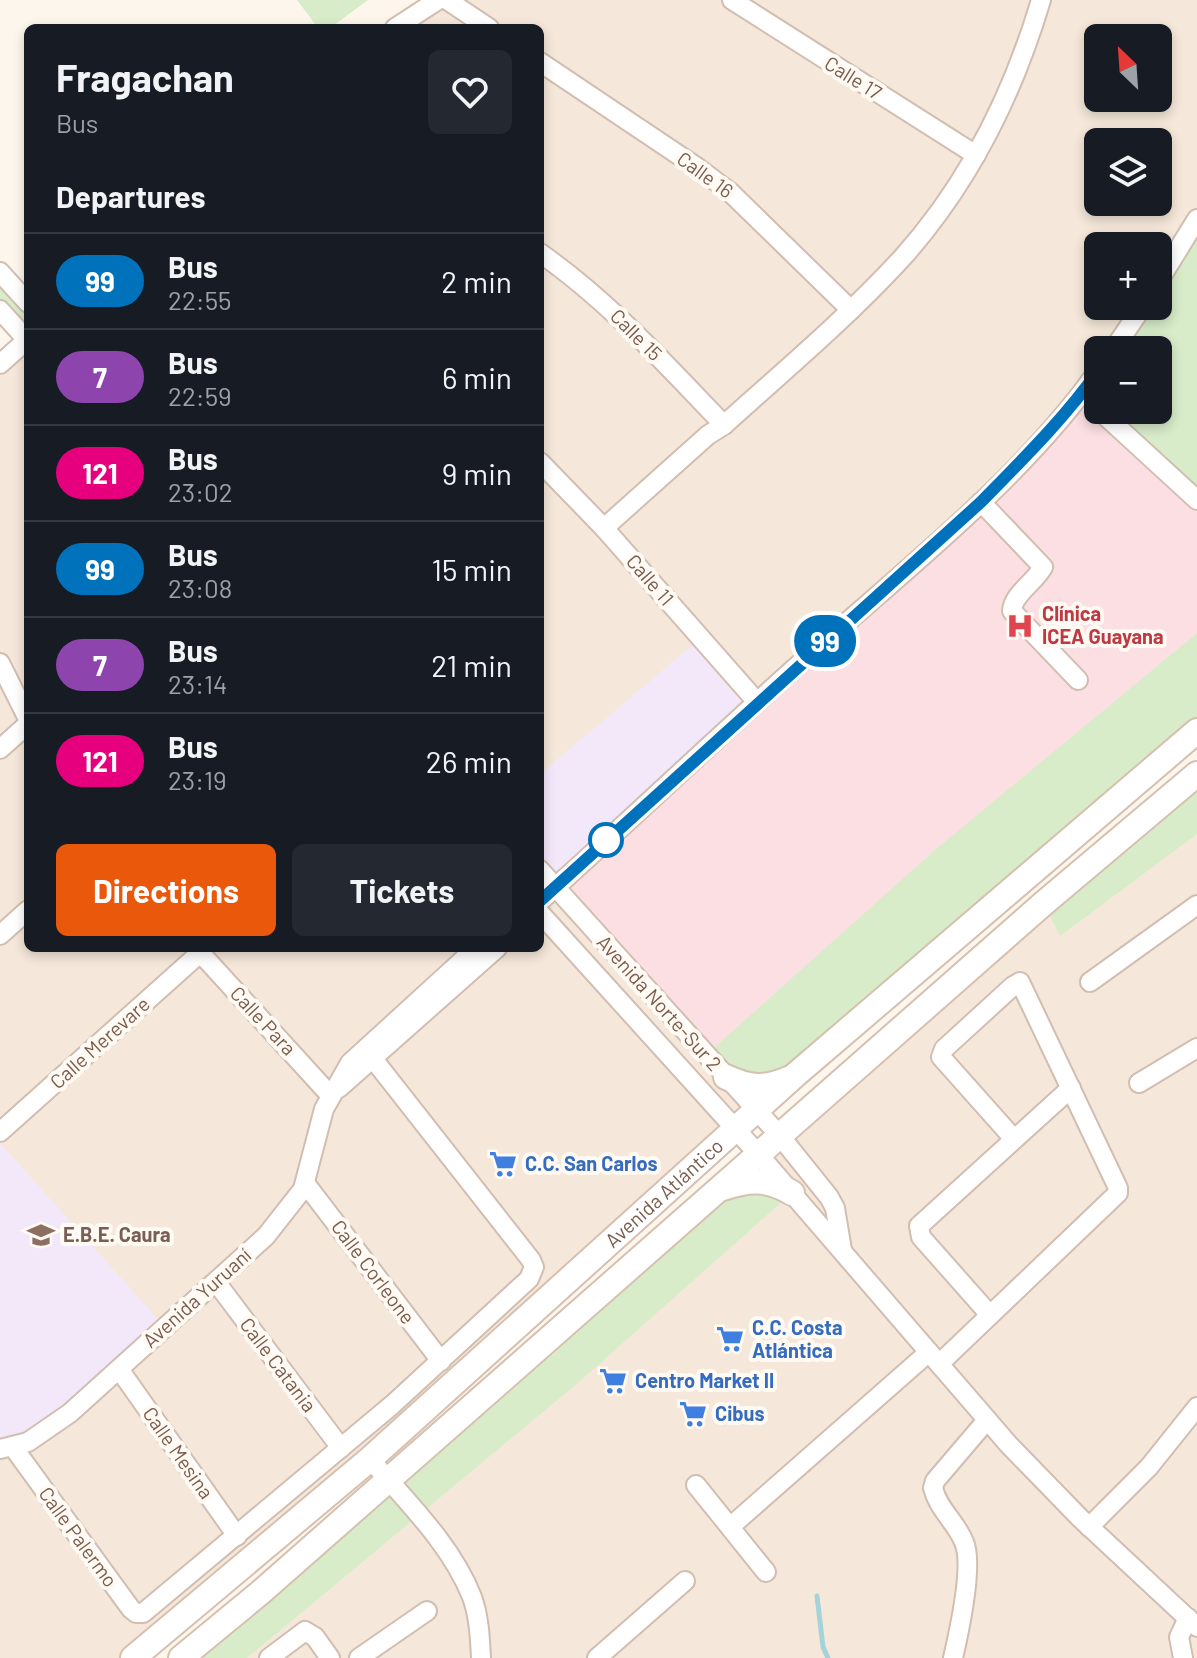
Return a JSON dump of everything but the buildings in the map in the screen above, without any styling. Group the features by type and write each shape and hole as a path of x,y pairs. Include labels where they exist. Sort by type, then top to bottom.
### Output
{"main road":[{"name":"Avenida Atlántico","path":"133,1658 370,1459 794,1076 1197,731"},
{"name":"Avenida Atlántico","path":"181,1658 1044,903 1197,774"},
{"path":"726,1077 758,1088 772,1086 794,1076"},
{"path":"721,1188 739,1182 766,1181 792,1193"}],"street":[{"path":"401,24 438,0"},
{"path":"447,0 483,24"},
{"name":"Calle 17","path":"732,0 976,155"},
{"path":"604,528 851,310 903,257 933,220 976,155 1010,89 1041,0"},
{"name":"Calle 16","path":"544,65 730,192 851,310"},
{"path":"1172,259 1197,219"},
{"name":"Calle 15","path":"544,256 602,302 724,425"},
{"path":"0,272 24,299"},
{"path":"0,310 24,336"},
{"path":"0,364 24,343"},
{"path":"544,898 981,502 1084,390"},
{"path":"1081,394 1084,397"},
{"path":"1114,424 1196,497"},
{"name":"Calle 11","path":"544,466 604,528 757,702"},
{"path":"981,502 1043,567 1012,604 1012,611 1078,680"},
{"path":"0,663 24,714"},
{"path":"0,749 24,726"},
{"name":"Avenida Norte-Sur 2","path":"544,874 780,1136 835,1208 842,1250"},
{"path":"1090,982 1197,905"},
{"path":"0,935 24,914"},
{"name":"Avenida Norte-Sur 2","path":"544,917 759,1155 987,1420 1089,1527 1192,1623"},
{"name":"Calle Merevare","path":"0,1132 197,952"},
{"name":"Calle Para","path":"199,952 330,1095"},
{"name":"Avenida Yuruaní","path":"7,1448 44,1433 216,1282 283,1218 305,1183 324,1109 350,1063 472,952"},
{"path":"330,1095 374,1060 493,952"},
{"path":"730,1527 990,1315 1118,1193 1025,989 1017,983 944,1049 941,1057 1014,1139"},
{"path":"1139,1083 1197,1048"},
{"path":"237,1536 441,1361 529,1279 534,1267 374,1060"},
{"path":"990,1315 921,1237 918,1229 922,1222 1071,1088"},
{"name":"Calle Corleone","path":"305,1183 441,1361"},
{"name":"Calle Catania","path":"216,1282 341,1448"},
{"name":"Calle Mesina","path":"119,1369 237,1536"},
{"path":"1089,1527 1138,1479 1197,1407"},
{"path":"953,1658 961,1624 968,1553 933,1488 935,1481 987,1420"},
{"name":"Calle Palermo","path":"7,1448 136,1613 150,1608 237,1536"},
{"path":"370,1459 432,1530 466,1584 476,1611 481,1658"},
{"path":"696,1485 766,1572"},
{"path":"597,1658 685,1581"},
{"path":"359,1658 427,1611"},
{"path":"1183,1658 1179,1637 1192,1623"},
{"path":"269,1658 305,1631 315,1637 330,1658"}],"shaded area":[{"path":"438,0 1197,0 1197,731 133,1658 0,1658 0,364 24,343 24,952 544,952 544,24 401,24"},
{"path":"1081,394 1084,397 1084,424 1114,424 1197,500 1197,633 936,849 706,1055 556,887 949,531"},
{"path":"701,638 757,702 556,887 544,874 544,771"},
{"path":"1197,774 1197,1658 181,1658"},
{"name":"E.B.E. Caura","path":"0,1143 165,1327 70,1413 0,1449"}],"green space":[{"path":"297,0 368,0 335,24 315,24"},
{"path":"1197,219 1197,494 1115,424 1172,424 1172,336 1123,336 1133,320 1172,320 1172,259"},
{"path":"0,272 24,299 24,337 0,310"},
{"path":"1197,633 1197,731 772,1086 706,1055 936,849"},
{"path":"1197,774 1197,834 1060,936 1044,903"},
{"path":"721,1188 792,1193 579,1382 247,1658 181,1658"}],"waterway":[{"path":"817,1596 823,1647 828,1658"}],"bus line":[{"name":"99","path":"544,897 981,502 1084,390"}],"place":[{"name":"Clínica ICEA Guayana","path":"1020,626"},
{"name":"C.C. San Carlos","path":"503,1164"},
{"name":"E.B.E. Caura","path":"41,1235"},
{"name":"C.C. Costa Atlántica","path":"730,1339"},
{"name":"Centro Market II","path":"613,1381"},
{"name":"Cibus","path":"693,1414"}]}
